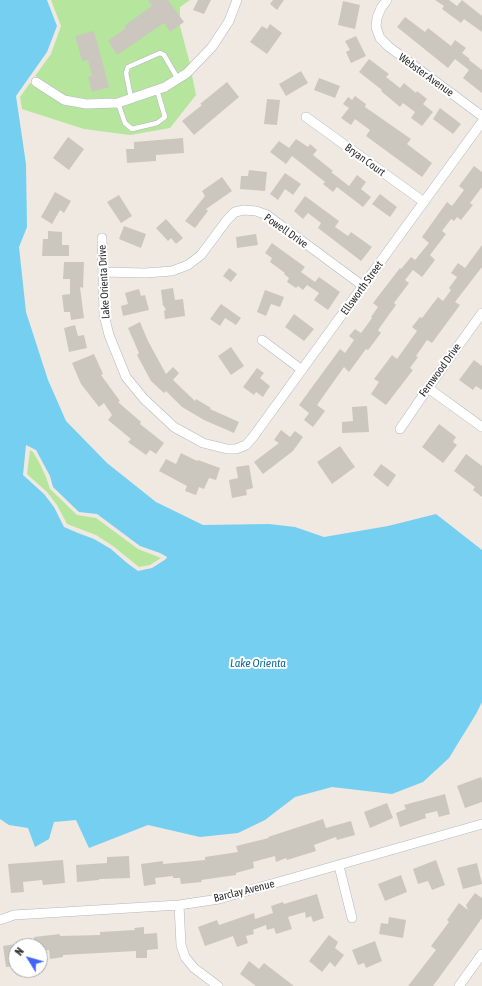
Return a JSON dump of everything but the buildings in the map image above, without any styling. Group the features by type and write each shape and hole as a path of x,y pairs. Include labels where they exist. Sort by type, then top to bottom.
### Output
{"street":[{"path":"36,82 64,100 86,104 118,103 165,87 187,74 212,47 229,21 237,0"},
{"name":"Webster Avenue","path":"387,0 381,8 377,18 376,27 380,38 389,47 482,116"},
{"name":"Bryan Court","path":"306,117 424,202"},
{"name":"Ellsworth Street","path":"236,449 246,445 253,438 482,122"},
{"name":"Powell Drive","path":"103,272 145,273 172,271 188,265 201,255 226,220 235,212 244,210 256,211 267,215 363,286"},
{"name":"Lake Orienta Drive","path":"102,238 104,315 109,335 126,377 144,399 174,427 203,443 227,449 236,449"},
{"name":"Fernwood Drive","path":"400,429 482,313"},
{"path":"262,340 302,370"},
{"path":"428,388 482,427"},
{"name":"Barclay Avenue","path":"0,920 14,915 179,905 219,899 482,826"},
{"path":"338,866 352,918"},
{"path":"179,905 181,945 185,957 194,968 218,986"},
{"path":"459,986 482,954"}],"lane":[{"path":"131,98 126,74 128,68 160,53 164,55 178,79"},
{"path":"118,103 125,123 132,129 157,123 165,117 157,90"}],"green space":[{"path":"51,0 190,0 180,7 180,26 190,64 184,70 163,83 117,98 86,99 66,96 35,76 51,54 61,26"},
{"path":"192,75 196,95 170,128 130,135 84,129 22,109 20,97 30,83 64,105 87,108 119,107 167,91"},
{"path":"30,450 33,452 40,464 50,489 77,515 96,518 138,549 161,558 150,565 139,567 113,546 96,535 67,524 57,505 47,492 27,474"}],"water":[{"name":"Lake Orienta","path":"0,0 47,0 57,26 47,52 16,96 26,164 27,227 19,247 26,312 48,380 66,421 107,463 156,502 203,525 269,524 295,527 324,537 388,526 436,514 482,550 482,702 449,758 423,782 392,794 332,787 295,797 265,820 238,833 200,837 148,825 89,848 76,820 54,822 49,839 35,847 28,828 9,825 0,819","holes":["26,445 36,450 50,476 53,487 79,512 97,514 140,546 160,553 167,557 166,559 152,568 138,571 111,549 94,539 64,527 54,507 44,494 23,475"]}]}
